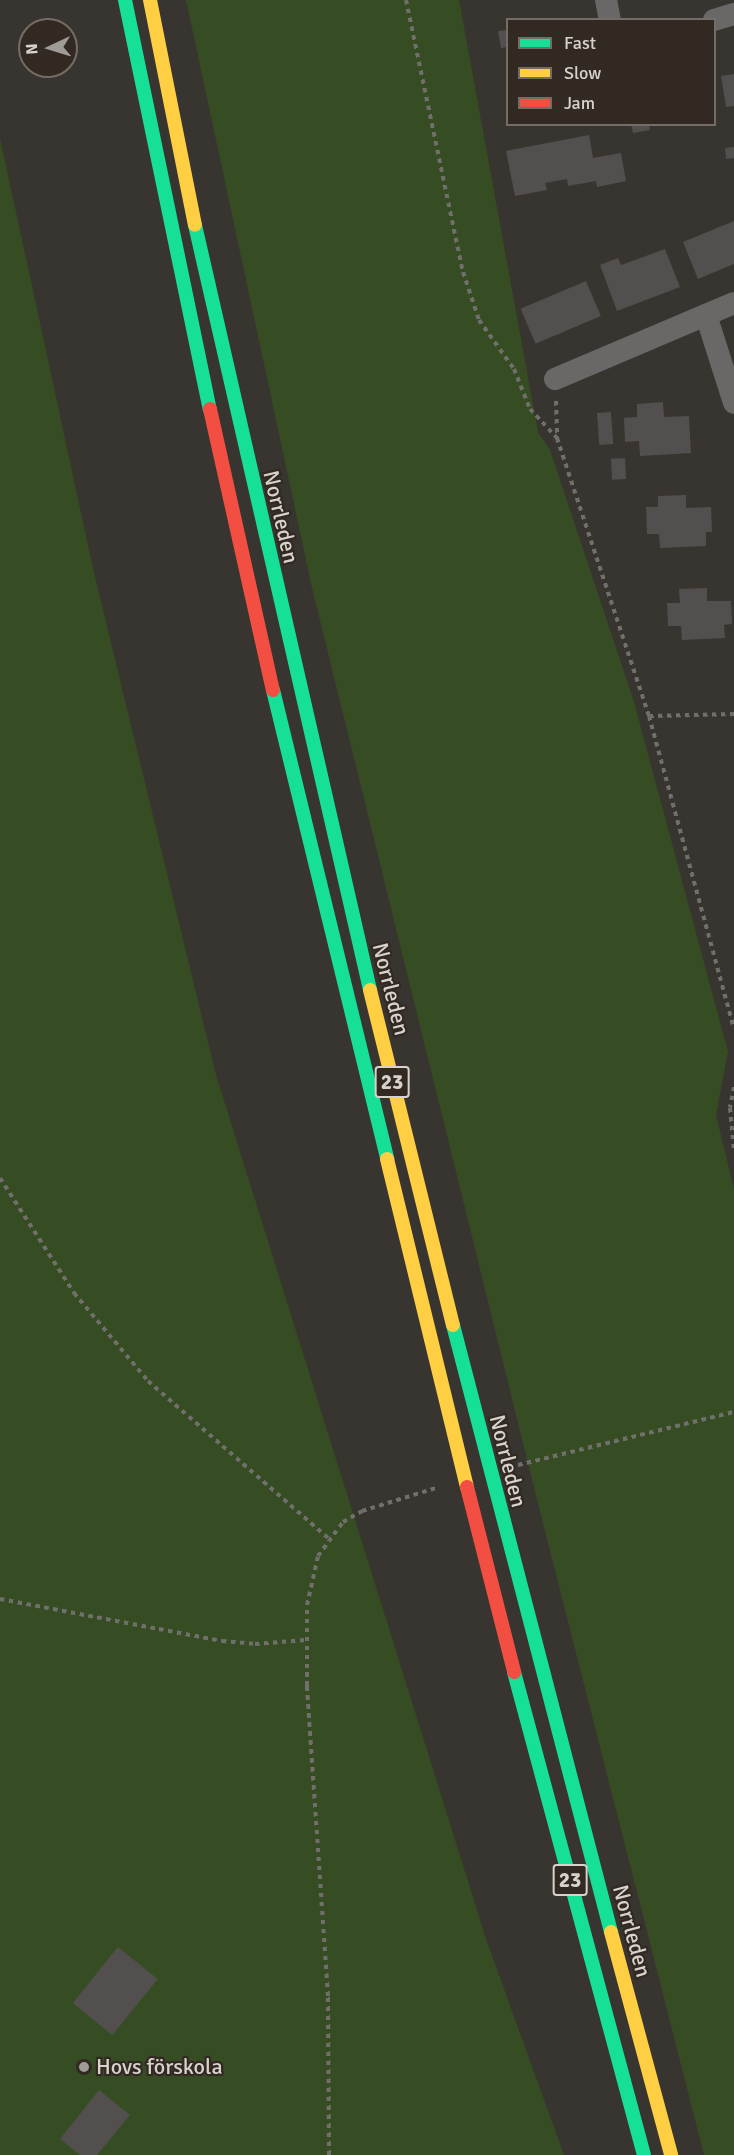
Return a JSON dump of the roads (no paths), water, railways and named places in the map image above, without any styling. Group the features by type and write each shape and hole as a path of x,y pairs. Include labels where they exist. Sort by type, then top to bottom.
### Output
{"highway":[{"name":"Norrleden","path":"125,0 167,217 237,535 326,911 496,1604 644,2155"},
{"name":"Norrleden","path":"150,0 189,200 349,907 518,1585 671,2155"}],"street":[{"path":"606,0 610,18"},
{"path":"716,19 734,14"},
{"path":"555,379 734,303"},
{"path":"706,315 734,403"}],"place":[{"name":"Hovs förskola","path":"84,2067"}]}
